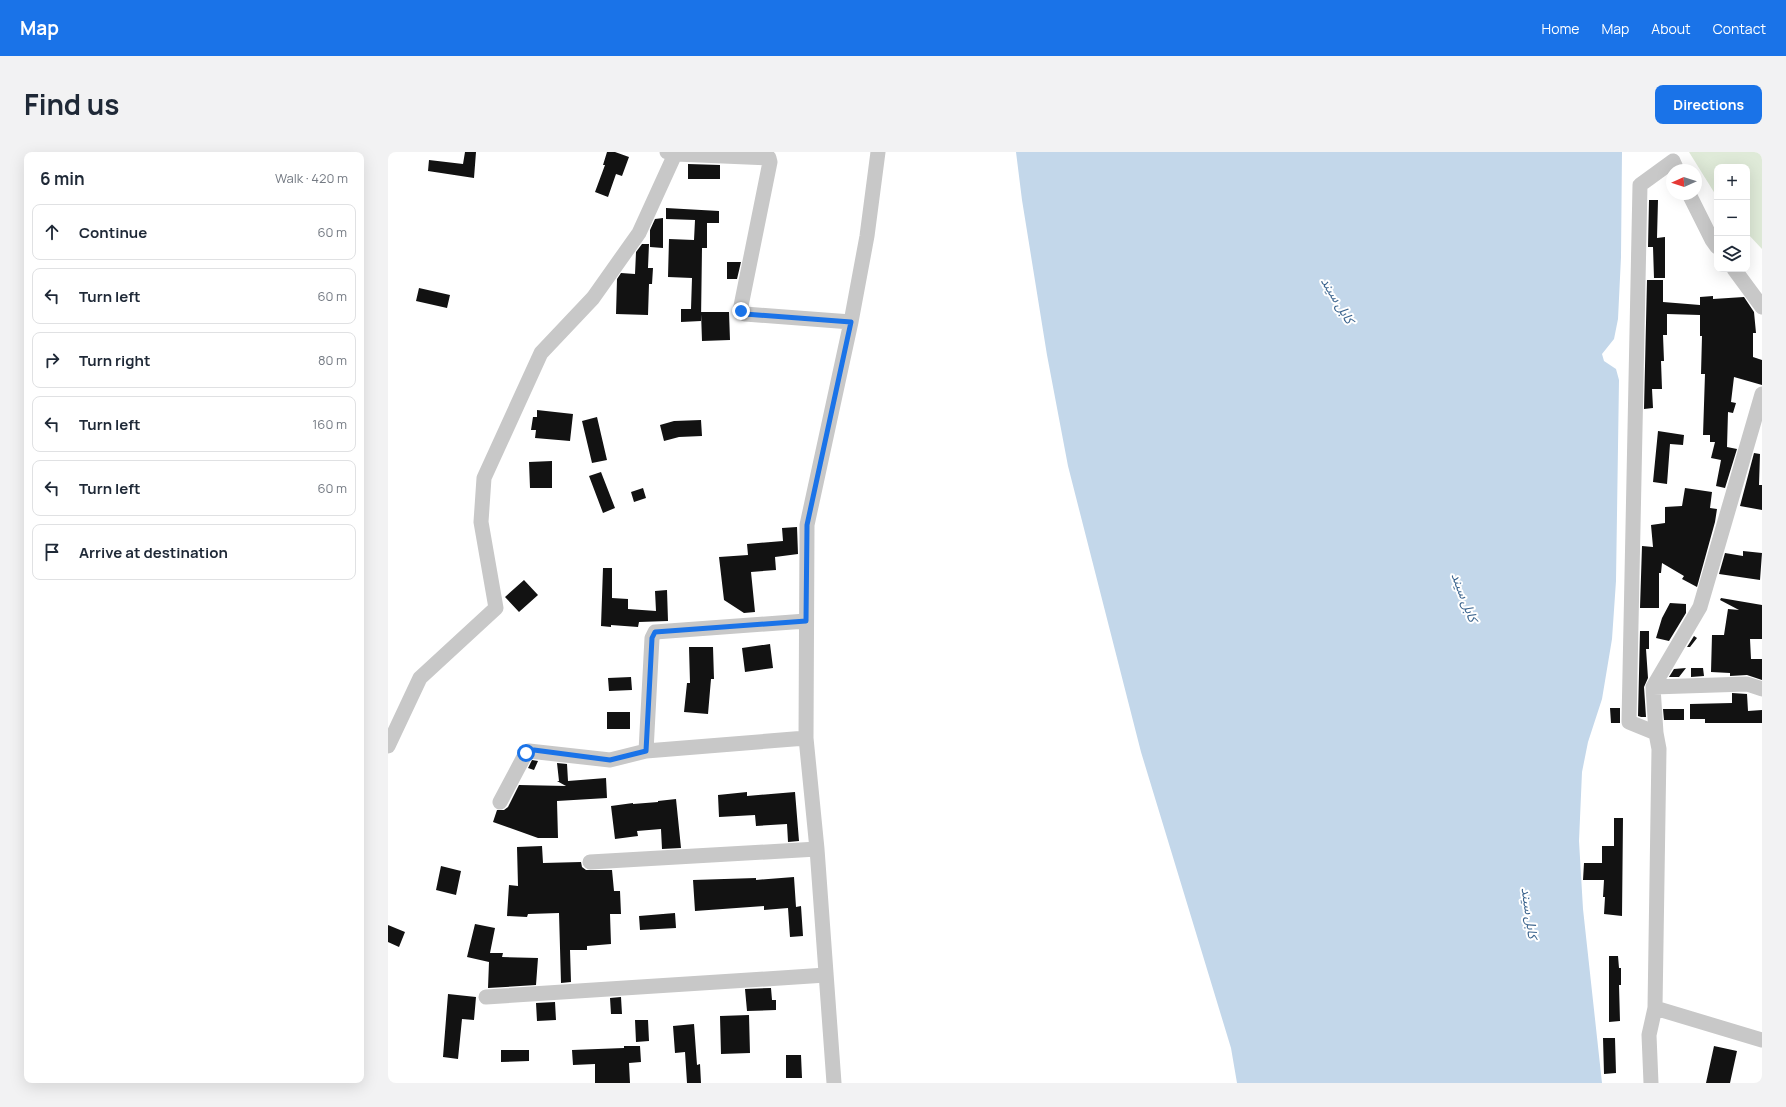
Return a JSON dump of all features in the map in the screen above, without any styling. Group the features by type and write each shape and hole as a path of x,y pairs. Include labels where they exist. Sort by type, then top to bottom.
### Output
{"street":[{"path":"834,1083 817,849 806,738 807,525 851,322 867,236 878,152"},
{"path":"388,746 420,678 496,608 481,522 484,478 541,353 593,298 639,233 673,153 769,158 770,162 741,311 745,314 851,322"},
{"path":"1656,733 1629,722 1640,185 1674,161"},
{"path":"1692,200 1714,243"},
{"path":"1736,272 1762,307"},
{"path":"1650,1083 1649,1035 1655,1008 1659,749 1656,733 1654,687 1700,607 1762,394"},
{"path":"646,751 652,638 655,632 806,621"},
{"path":"1654,687 1747,684 1762,689"},
{"path":"500,802 526,753 529,751 610,760 646,751 806,738"},
{"path":"590,862 817,849"},
{"path":"486,997 826,975"},
{"path":"1655,1008 1762,1040"}],"green space":[{"path":"1689,152 1762,152 1762,249 1750,236 1750,164 1714,164 1714,192 1702,173 1702,164 1696,164"}],"water":[{"name":"کابل سيند","path":"1016,152 1622,152 1621,257 1618,319 1614,339 1602,354 1604,361 1616,369 1619,380 1616,581 1612,639 1602,699 1588,742 1582,772 1579,841 1583,909 1602,1083 1237,1083 1231,1048 1141,752 1068,466 1047,355 1022,200"}],"building":[{"path":"465,152 476,152 474,178 428,171 429,160 463,164"},
{"path":"607,152 615,152 629,157 622,176 616,174 608,197 595,192 605,165 603,165"},
{"path":"688,164 720,165 720,179 688,179"},
{"path":"1649,200 1658,200 1657,238 1665,237 1665,278 1654,278 1653,247 1648,247"},
{"path":"666,208 719,211 719,223 707,223 707,248 702,248 701,321 681,322 681,309 691,309 692,278 668,277 669,239 694,240 695,220 666,219"},
{"path":"663,218 663,248 650,247 650,230 655,219"},
{"path":"642,244 649,244 648,268 653,268 652,284 649,284 648,315 616,314 617,279 621,273 635,274 636,252"},
{"path":"727,262 741,262 737,279 727,279"},
{"path":"1647,280 1663,280 1663,302 1700,305 1700,297 1713,296 1713,299 1744,297 1754,312 1756,333 1753,333 1753,357 1762,360 1762,385 1734,377 1731,402 1736,403 1733,413 1728,412 1727,447 1737,449 1725,488 1716,486 1721,460 1711,458 1715,442 1710,442 1710,435 1703,435 1705,374 1701,374 1702,336 1700,336 1700,315 1667,314 1667,335 1663,335 1664,361 1661,361 1662,389 1652,389 1653,408 1644,409"},
{"path":"419,288 450,295 447,308 416,301"},
{"path":"701,312 729,312 730,340 702,341"},
{"path":"537,410 573,414 570,441 535,438 536,430 531,430 533,417 537,417"},
{"path":"597,417 607,460 592,463 582,421"},
{"path":"701,420 702,436 679,437 664,441 660,425 674,421"},
{"path":"1658,431 1684,435 1683,445 1670,444 1667,484 1653,482"},
{"path":"1754,453 1760,454 1759,485 1762,485 1762,510 1740,506"},
{"path":"552,461 552,488 530,488 529,462"},
{"path":"601,472 615,508 603,513 589,476"},
{"path":"643,488 646,498 634,502 631,492"},
{"path":"1685,488 1712,492 1710,508 1717,509 1715,522 1697,587 1682,579 1684,576 1662,563 1661,573 1659,573 1659,608 1640,608 1642,546 1653,547 1651,525 1665,523 1665,507 1682,506"},
{"path":"797,527 798,554 775,557 776,570 751,572 755,612 744,613 724,600 719,557 748,555 747,544 783,541 782,528"},
{"path":"1743,551 1762,553 1760,580 1719,574 1725,553 1743,556"},
{"path":"603,568 612,568 612,598 628,599 628,609 656,611 655,591 667,590 668,621 639,622 638,627 611,625 611,627 601,626"},
{"path":"524,580 538,595 519,612 505,597"},
{"path":"1721,598 1762,605 1762,639 1750,639 1751,659 1762,659 1762,680 1747,675 1730,676 1730,673 1711,672 1712,635 1724,635 1728,609 1739,610 1720,600"},
{"path":"1670,603 1686,604 1686,613 1669,641 1656,638 1662,618"},
{"path":"1640,631 1649,631 1649,649 1646,649 1648,678 1644,687 1646,717 1638,716"},
{"path":"1694,636 1697,638 1690,647 1687,647"},
{"path":"770,644 773,668 745,672 742,648"},
{"path":"689,647 713,647 714,679 711,679 708,714 684,712 687,683 690,683"},
{"path":"1686,668 1679,677 1669,677 1674,669"},
{"path":"1691,668 1703,668 1704,676 1691,677"},
{"path":"631,677 632,690 609,691 608,678"},
{"path":"1732,693 1747,694 1748,711 1762,710 1762,723 1705,723 1705,719 1690,719 1690,704 1732,703"},
{"path":"1610,708 1620,708 1620,723 1611,723"},
{"path":"1663,709 1684,709 1684,720 1664,720"},
{"path":"607,712 630,712 630,729 607,729"},
{"path":"532,760 538,761 534,770 528,768"},
{"path":"557,763 567,764 568,781 606,778 607,798 557,801 558,838 538,838 493,822 497,810 504,810 508,807 519,785 566,786 557,781 559,781"},
{"path":"747,792 747,796 795,792 799,841 788,842 787,824 756,826 755,815 719,817 718,795"},
{"path":"676,799 681,848 662,849 661,829 637,831 638,836 615,839 611,806"},
{"path":"1614,818 1623,818 1622,916 1604,914 1604,880 1583,880 1584,863 1602,863 1602,846 1614,846"},
{"path":"542,846 543,863 581,862 582,867 586,870 612,870 614,891 620,891 621,914 610,914 611,944 587,946 587,950 570,950 571,982 561,983 559,913 528,914 527,917 507,916 509,885 518,886 517,847"},
{"path":"441,866 461,871 456,895 436,890"},
{"path":"794,877 796,907 801,906 803,936 790,937 788,908 764,910 764,906 695,911 693,880 756,878 756,880"},
{"path":"675,913 676,928 640,930 639,916"},
{"path":"475,924 495,928 490,953 503,953 502,957 538,958 536,985 488,988 489,962 467,957"},
{"path":"388,925 405,932 399,947 388,942"},
{"path":"1609,956 1618,956 1619,968 1621,968 1621,985 1619,985 1620,1021 1609,1022"},
{"path":"771,988 772,1000 776,1000 776,1010 747,1011 745,989"},
{"path":"448,994 476,997 474,1020 462,1019 458,1059 443,1057"},
{"path":"621,997 622,1014 611,1014 610,998"},
{"path":"555,1002 556,1020 537,1021 536,1003"},
{"path":"749,1015 750,1053 721,1054 720,1016"},
{"path":"635,1020 648,1020 649,1041 636,1042"},
{"path":"694,1024 697,1065 700,1064 701,1083 687,1083 685,1052 675,1053 673,1026"},
{"path":"1603,1038 1615,1038 1616,1073 1604,1074"},
{"path":"624,1046 640,1046 641,1062 629,1063 630,1083 595,1083 595,1064 573,1065 572,1050 624,1048"},
{"path":"1714,1046 1737,1051 1730,1083 1706,1083"},
{"path":"501,1050 529,1050 529,1061 501,1062"},
{"path":"786,1055 801,1055 802,1078 786,1078"}],"route":[{"path":"526,753 534,750 610,760 646,751 652,638 655,632 806,621 807,525 851,322 745,314 741,311"}]}
